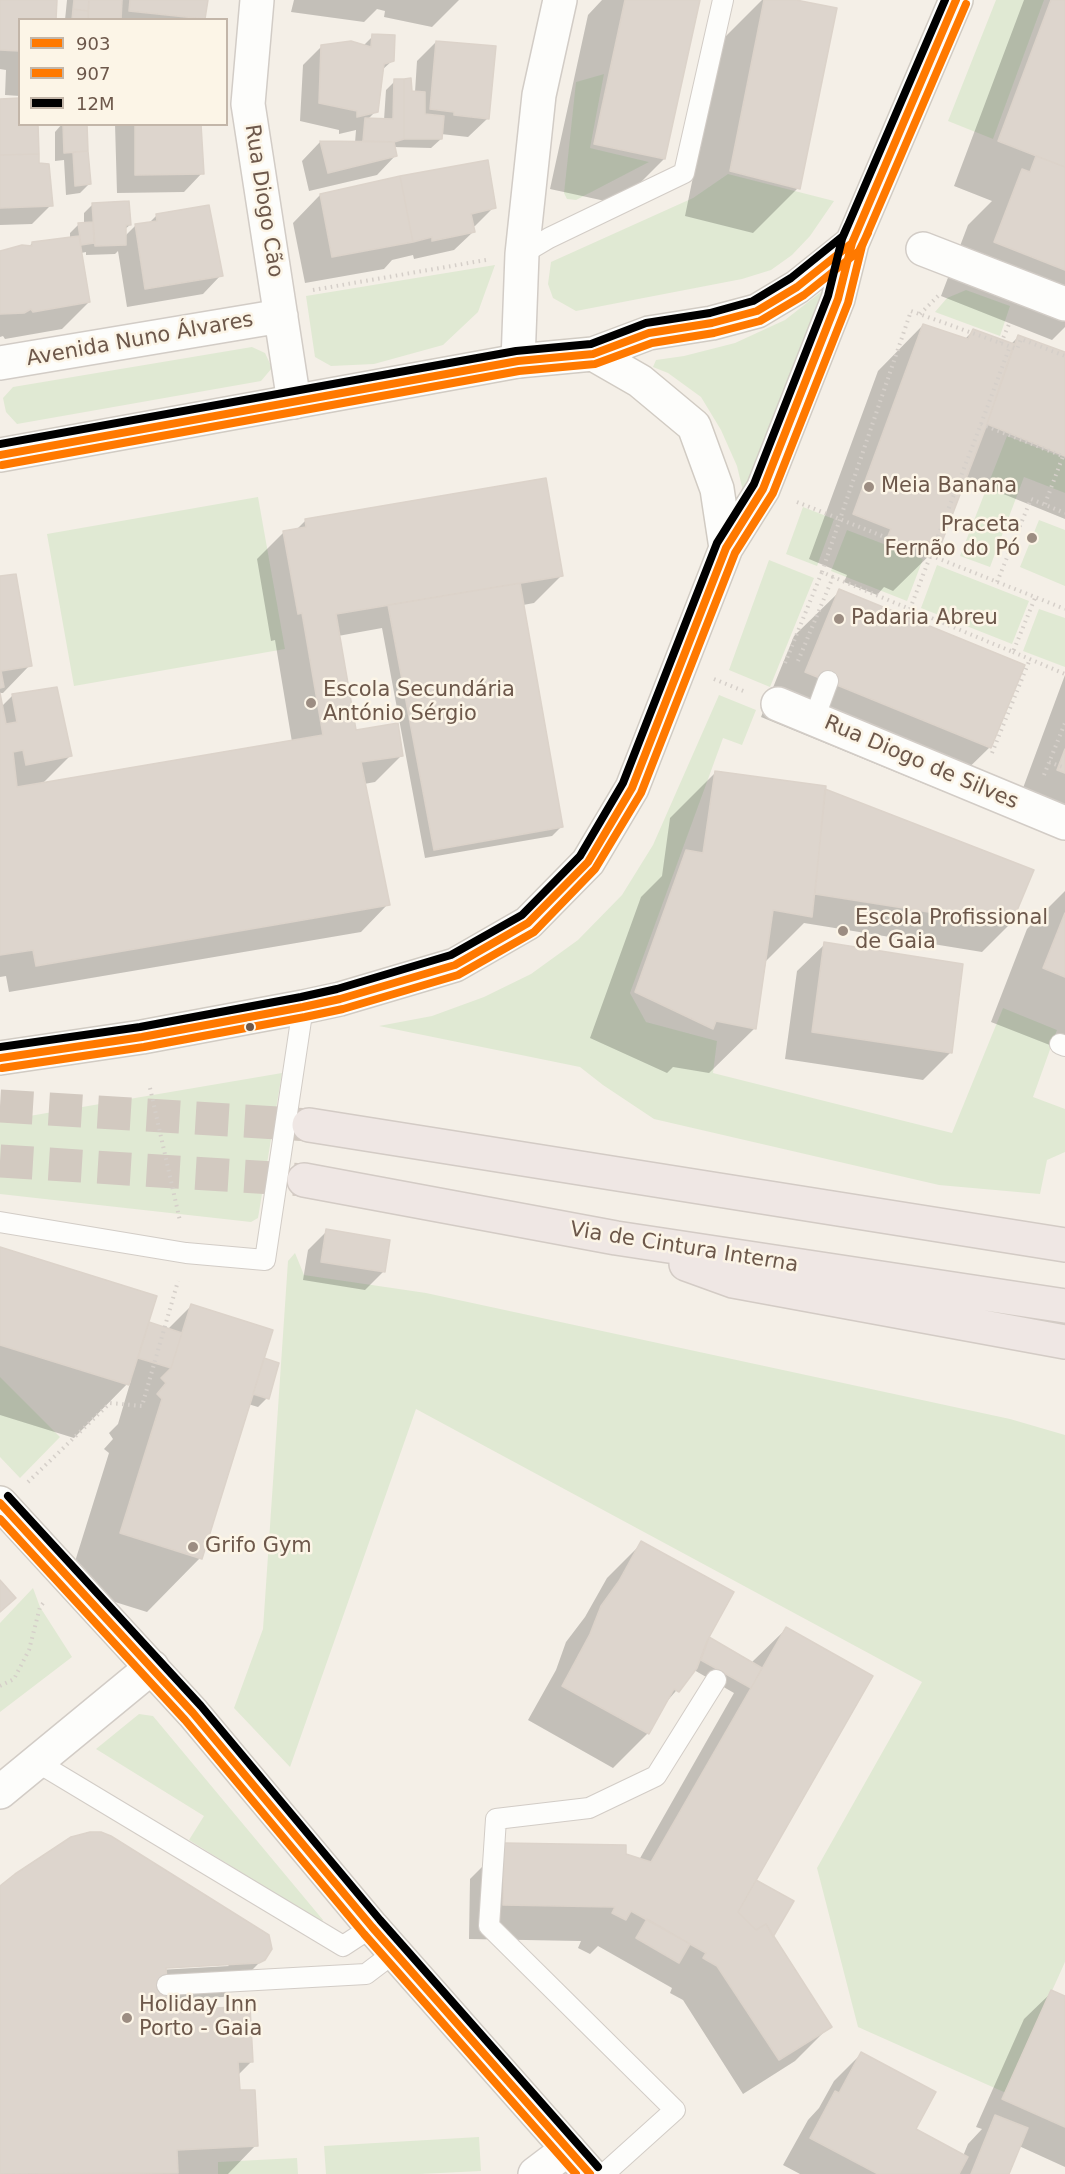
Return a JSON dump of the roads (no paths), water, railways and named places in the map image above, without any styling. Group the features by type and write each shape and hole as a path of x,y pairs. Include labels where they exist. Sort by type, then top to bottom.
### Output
{"highway":[{"path":"309,1125 1065,1245"},
{"name":"Via de Cintura Interna","path":"304,1180 616,1238 1065,1306"},
{"path":"616,1238 733,1281 1065,1342"}],"main road":[{"name":"Rua Diogo Cão","path":"257,0 248,104 294,402"},
{"path":"518,361 522,254 539,95 560,0"},
{"path":"0,1058 142,1037 303,1007 340,999 455,965 528,923 588,862 632,788 726,548 763,489 838,299 852,243 956,0"},
{"path":"0,455 518,361 593,354 649,333 757,311 797,287 852,243"},
{"path":"923,249 1065,304"},
{"name":"Avenida Nuno Álvares","path":"0,363 279,306"},
{"path":"593,354 640,381 694,426 717,489 726,548"},
{"name":"Rua Diogo de Silves","path":"778,704 1065,823"},
{"path":"10,1494 152,1667 201,1722 372,1927 590,2174"},
{"path":"0,1792 152,1667"},
{"path":"535,2174 568,2149"}],"lane":[{"path":"522,254 549,238 684,173 723,0"},
{"path":"814,719 828,681"},
{"path":"0,1222 186,1253 265,1260 303,1007"},
{"path":"604,2174 675,2110 489,1926 496,1819 589,1808 657,1776 716,1680"},
{"path":"37,1762 343,1946 372,1927"},
{"path":"167,1985 366,1974 395,1952"}],"tunnel":[{"path":"0,1106 309,1125"},
{"path":"0,1161 304,1180"}],"place":[{"name":"Meia Banana","path":"869,487"},
{"name":"Praceta Fernão do Pó","path":"1032,538"},
{"name":"Padaria Abreu","path":"839,619"},
{"name":"Escola Secundária António Sérgio","path":"311,703"},
{"name":"Escola Profissional de Gaia","path":"843,931"},
{"name":"Grifo Gym","path":"193,1547"},
{"name":"Holiday Inn Porto - Gaia","path":"127,2018"}]}
